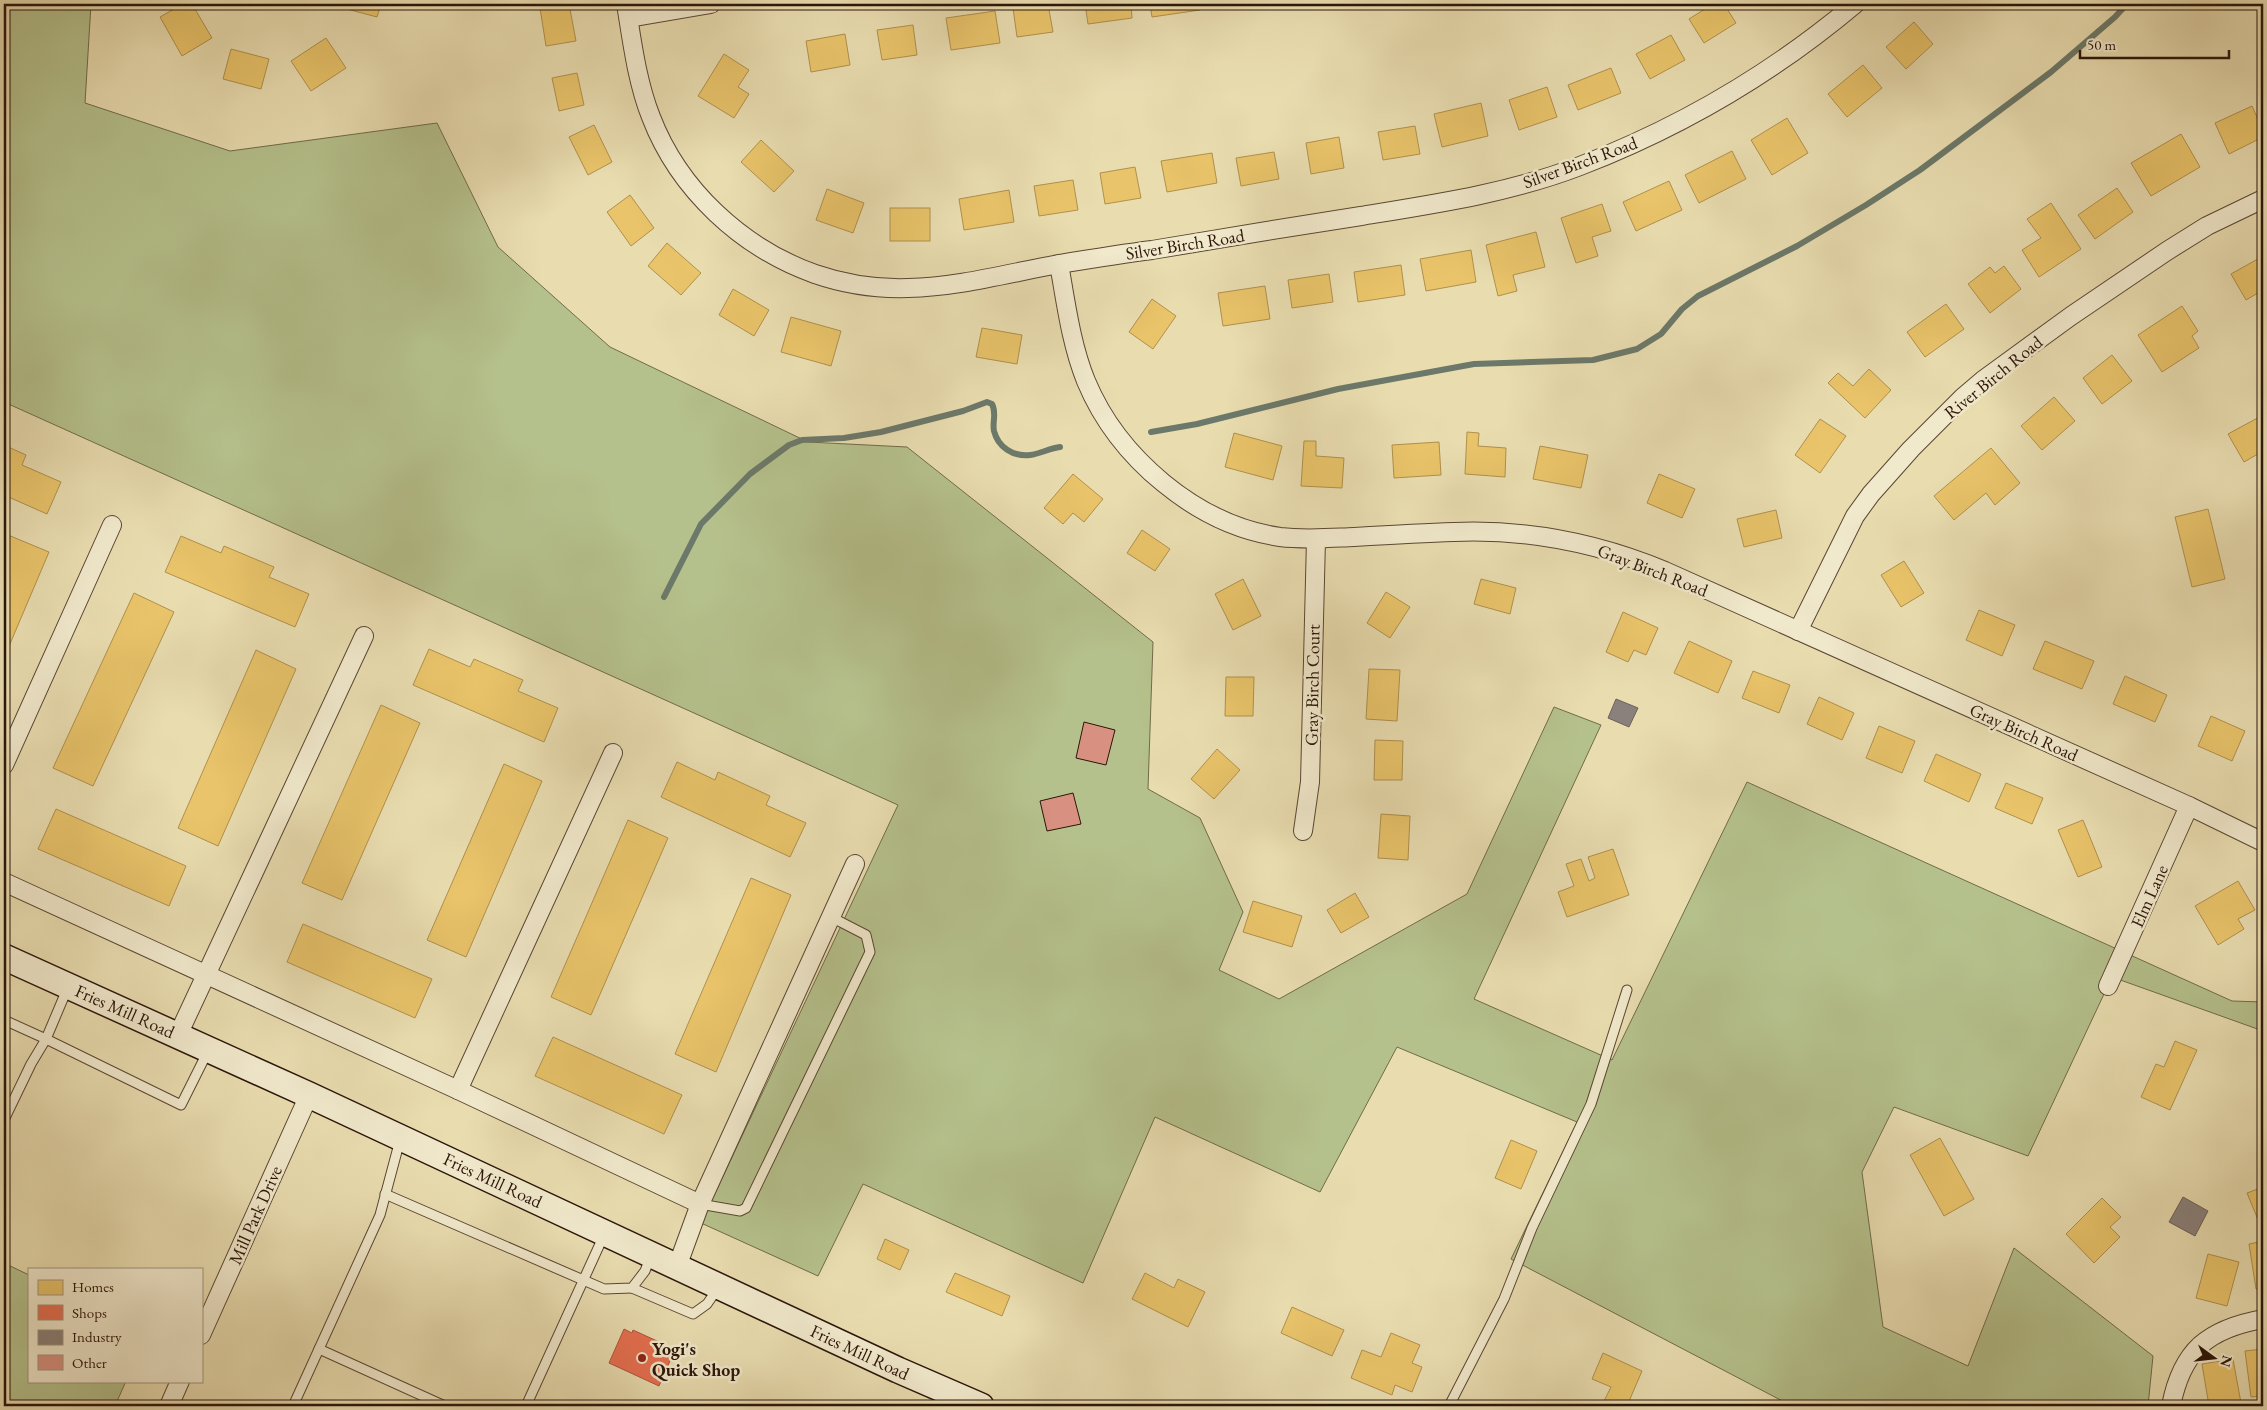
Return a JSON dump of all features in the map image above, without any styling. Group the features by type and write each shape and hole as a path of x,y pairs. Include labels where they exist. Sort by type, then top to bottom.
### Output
{"main road":[{"name":"Fries Mill Road","path":"4,957 401,1137 677,1267 980,1406"}],"street":[{"path":"627,11 711,4"},
{"name":"Silver Birch Road","path":"627,11 644,94 652,119 671,157 698,195 715,213 772,254 813,273 835,280 885,287 908,288 963,282 1059,264 1444,203 1474,197 1555,174 1580,166 1699,112 1793,53 1855,4"},
{"name":"River Birch Road","path":"1798,631 1855,516 1871,494 1911,449 1963,397 1982,380 2167,251 2207,226 2263,199"},
{"name":"Gray Birch Road","path":"1059,264 1071,328 1087,381 1125,445 1171,488 1213,515 1233,524 1280,537 1316,539 1480,531 1576,542 1642,562 2189,806 2263,842"},
{"path":"4,765 112,525"},
{"name":"Gray Birch Court","path":"1303,831 1310,782 1316,539"},
{"path":"178,1035 208,976 364,636"},
{"path":"458,1090 613,753"},
{"name":"Elm Lane","path":"2108,986 2189,806"},
{"path":"677,1267 700,1204 855,864"},
{"path":"4,882 458,1090 700,1204"},
{"name":"Mill Park Drive","path":"202,1333 309,1095"},
{"path":"2171,1406 2181,1372 2200,1345 2212,1335 2230,1326 2263,1319"},
{"path":"169,1406 180,1382"}],"lane":[{"path":"700,1204 740,1211 746,1208 870,952 866,935 831,917"},
{"path":"4,1120 31,1064 46,1040 68,986"},
{"path":"1449,1406 1504,1299 1532,1228 1590,1104 1627,990"},
{"path":"4,1020 181,1105 209,1049"},
{"path":"293,1406 380,1215 401,1137"},
{"path":"385,1194 583,1281 604,1289 632,1288 693,1314 707,1304 719,1286"},
{"path":"526,1406 605,1233"},
{"path":"632,1288 645,1271 652,1255"},
{"path":"319,1349 445,1406"}],"green space":[{"path":"4,4 91,4 85,103 230,151 437,123 498,247 610,347 808,442 907,447 1153,642 1148,789 1200,818 1243,912 1219,970 1279,999 1467,894 1554,707 1601,725 1474,999 1612,1060 1747,782 2232,1001 2263,1002 2263,1031 2112,977 2028,1156 1894,1107 1862,1172 1883,1327 1968,1366 2014,1248 2153,1356 2148,1406 1792,1406 1511,1259 1577,1122 1397,1047 1320,1192 1155,1117 1083,1283 863,1184 818,1276 701,1223 898,805 4,402"},
{"path":"4,1263 28,1275 28,1382 126,1382 115,1406 4,1406"}],"building: Homes":[{"path":"183,4 192,4 212,38 182,56 160,17"},
{"path":"348,4 381,4 377,17 347,9"},
{"path":"569,4 576,41 546,46 540,8"},
{"path":"1048,4 1053,32 1017,37 1013,8"},
{"path":"1085,4 1131,4 1132,18 1088,24"},
{"path":"1150,4 1199,4 1200,10 1152,17"},
{"path":"1713,4 1724,4 1736,23 1704,43 1689,19"},
{"path":"1762,4 1772,4 1766,9"},
{"path":"1959,4 1972,4 1966,10"},
{"path":"995,11 1000,43 951,50 946,18"},
{"path":"1914,22 1933,44 1906,69 1886,47"},
{"path":"913,25 917,55 882,60 877,30"},
{"path":"845,34 850,65 811,72 806,41"},
{"path":"1671,35 1685,60 1650,79 1636,54"},
{"path":"326,38 346,68 311,91 291,61"},
{"path":"231,49 269,59 261,89 223,79"},
{"path":"724,54 749,70 738,87 749,94 734,118 698,96"},
{"path":"1863,65 1882,88 1847,117 1828,94"},
{"path":"1611,68 1621,93 1578,110 1568,85"},
{"path":"577,73 584,105 559,111 552,78"},
{"path":"1547,87 1557,117 1519,130 1509,100"},
{"path":"1481,103 1488,136 1442,147 1434,114"},
{"path":"2252,106 2263,131 2263,137 2229,154 2215,123"},
{"path":"1787,118 1808,153 1772,175 1751,140"},
{"path":"594,125 612,162 588,175 569,137"},
{"path":"1415,126 1420,154 1383,160 1378,132"},
{"path":"2181,134 2200,167 2151,196 2131,163"},
{"path":"1339,137 1344,168 1311,174 1306,143"},
{"path":"761,140 794,171 774,192 741,162"},
{"path":"1732,151 1746,179 1699,203 1685,175"},
{"path":"1274,152 1279,179 1241,186 1236,158"},
{"path":"1212,153 1217,183 1167,192 1161,161"},
{"path":"1135,167 1141,198 1105,204 1100,173"},
{"path":"1073,180 1078,210 1039,216 1034,186"},
{"path":"1669,181 1682,210 1636,231 1623,202"},
{"path":"2117,188 2133,212 2095,239 2078,215"},
{"path":"827,189 864,203 853,233 816,220"},
{"path":"1009,190 1014,222 964,230 959,199"},
{"path":"630,195 654,228 631,246 607,212"},
{"path":"2051,203 2081,249 2039,277 2022,250 2041,238 2027,219"},
{"path":"1602,204 1611,231 1592,237 1598,256 1576,263 1561,218"},
{"path":"890,208 930,208 930,241 890,241"},
{"path":"1536,232 1545,267 1513,275 1517,291 1498,296 1486,245"},
{"path":"667,243 701,273 681,295 648,266"},
{"path":"1471,250 1476,282 1426,291 1420,259"},
{"path":"2263,256 2263,290 2246,300 2231,274"},
{"path":"1401,265 1405,295 1358,302 1354,272"},
{"path":"2004,266 2021,289 1990,313 1968,284 1990,267 1995,273"},
{"path":"1329,274 1333,302 1292,308 1288,280"},
{"path":"1265,286 1270,319 1223,326 1218,293"},
{"path":"733,289 769,310 754,336 719,315"},
{"path":"1152,299 1176,316 1153,349 1129,332"},
{"path":"1946,304 1964,329 1925,357 1907,332"},
{"path":"2182,306 2198,331 2192,336 2199,348 2162,372 2138,335"},
{"path":"791,317 841,331 831,366 781,352"},
{"path":"982,328 1022,335 1017,364 976,357"},
{"path":"2112,355 2132,381 2102,404 2083,378"},
{"path":"1869,369 1891,390 1865,418 1828,383 1838,373 1853,386"},
{"path":"2054,397 2075,421 2042,450 2021,426"},
{"path":"2263,415 2263,451 2244,462 2228,434"},
{"path":"1820,419 1846,436 1820,473 1795,455"},
{"path":"1467,432 1479,433 1478,446 1506,448 1505,477 1465,474"},
{"path":"1234,433 1282,446 1273,480 1225,467"},
{"path":"1304,441 1316,441 1316,456 1344,458 1342,488 1301,486"},
{"path":"1439,442 1441,475 1394,478 1392,445"},
{"path":"4,445 26,455 22,465 61,482 47,514 4,495"},
{"path":"1540,446 1588,455 1581,488 1533,479"},
{"path":"1991,448 2020,483 1995,505 1986,493 1954,520 1934,496"},
{"path":"1073,474 1103,499 1084,522 1073,513 1063,524 1044,508"},
{"path":"1659,474 1695,489 1682,518 1647,503"},
{"path":"2208,509 2225,579 2192,587 2175,517"},
{"path":"1776,510 1782,538 1744,547 1737,519"},
{"path":"1142,530 1170,549 1155,571 1127,553"},
{"path":"8,535 49,552 4,658 4,545"},
{"path":"181,536 221,553 224,546 274,567 269,577 309,594 295,627 165,572"},
{"path":"1904,561 1924,593 1901,607 1881,575"},
{"path":"1243,579 1261,616 1233,630 1215,594"},
{"path":"1481,579 1516,588 1510,614 1474,604"},
{"path":"1386,592 1410,607 1390,638 1367,623"},
{"path":"134,593 174,612 93,786 53,768"},
{"path":"1979,610 2015,625 2002,656 1966,640"},
{"path":"1623,612 1658,628 1646,655 1634,650 1628,662 1606,652"},
{"path":"1689,641 1732,661 1718,693 1674,673"},
{"path":"2045,641 2094,661 2082,689 2033,669"},
{"path":"429,649 470,667 474,659 523,680 518,691 558,708 544,742 413,685"},
{"path":"256,650 296,669 218,846 178,828"},
{"path":"1369,669 1400,670 1397,721 1366,719"},
{"path":"1753,671 1790,685 1779,713 1742,698"},
{"path":"2125,676 2167,695 2155,722 2113,704"},
{"path":"1226,677 1254,677 1253,716 1225,716"},
{"path":"1819,697 1854,713 1842,740 1807,724"},
{"path":"381,705 420,723 342,900 302,883"},
{"path":"2211,716 2245,731 2232,761 2198,746"},
{"path":"1879,726 1915,741 1902,773 1866,758"},
{"path":"1375,740 1403,741 1402,780 1374,780"},
{"path":"1217,749 1240,770 1214,799 1191,779"},
{"path":"1936,754 1981,774 1969,802 1924,781"},
{"path":"677,762 715,780 718,772 770,796 766,805 806,823 790,857 661,797"},
{"path":"504,764 542,781 466,957 427,940"},
{"path":"2006,783 2043,798 2032,824 1995,808"},
{"path":"56,809 186,866 169,906 38,849"},
{"path":"1381,814 1410,816 1408,860 1378,858"},
{"path":"628,820 668,838 591,1015 551,997"},
{"path":"2083,820 2102,867 2078,877 2058,830"},
{"path":"1613,849 1629,895 1567,917 1558,892 1574,886 1566,864 1581,859 1589,881 1595,878 1588,857"},
{"path":"751,878 791,895 716,1072 675,1054"},
{"path":"2238,881 2255,910 2238,919 2244,929 2218,945 2195,906"},
{"path":"1355,893 1369,917 1341,933 1327,910"},
{"path":"1253,901 1302,916 1292,947 1243,932"},
{"path":"303,924 432,979 415,1018 287,962"},
{"path":"553,1037 682,1095 664,1134 535,1076"},
{"path":"2175,1041 2197,1050 2170,1110 2141,1097 2156,1064 2164,1067"},
{"path":"1940,1138 1974,1199 1944,1216 1910,1155"},
{"path":"1511,1140 1537,1151 1521,1189 1495,1178"},
{"path":"2263,1187 2263,1226 2261,1227 2247,1193"},
{"path":"2102,1198 2121,1217 2110,1227 2120,1237 2094,1263 2066,1234"},
{"path":"885,1239 909,1250 900,1270 877,1259"},
{"path":"2263,1241 2263,1288 2256,1289 2249,1244"},
{"path":"2208,1254 2239,1262 2227,1306 2196,1298"},
{"path":"955,1273 1010,1296 1002,1316 946,1292"},
{"path":"1145,1273 1174,1288 1178,1279 1205,1292 1188,1327 1132,1299"},
{"path":"1292,1307 1344,1330 1332,1356 1281,1333"},
{"path":"1391,1333 1420,1345 1412,1363 1422,1367 1412,1392 1395,1385 1392,1395 1351,1378 1362,1350 1381,1357"},
{"path":"2263,1349 2263,1396 2251,1397 2245,1351"},
{"path":"1603,1353 1642,1371 1627,1406 1615,1406 1604,1401 1611,1387 1592,1379"},
{"path":"2233,1359 2241,1403 2209,1406 2202,1364"}],"building: Shops":[{"name":"Yogi's Quick Shop","path":"624,1329 632,1333 633,1330 668,1346 667,1349 674,1352 659,1386 609,1363"}],"building: Industry":[{"path":"1616,699 1638,708 1629,727 1608,718"},
{"path":"2183,1197 2208,1211 2195,1236 2169,1222"}],"building: Other":[{"path":"1084,722 1115,730 1106,765 1076,758"},
{"path":"1073,793 1081,824 1047,831 1040,801"}],"waterway":[{"path":"1151,432 1197,424 1338,389 1474,364 1593,360 1637,349 1661,334 1682,309 1698,296 1797,246 1920,170 2051,72 2115,17 2127,4"},
{"path":"664,597 701,524 750,474 789,445 802,440 844,438 881,432 963,411 987,402 992,404 993,407 996,437 1007,450 1012,453 1030,455 1060,447"}],"place":[{"name":"Yogi's Quick Shop","path":"642,1358"}]}
